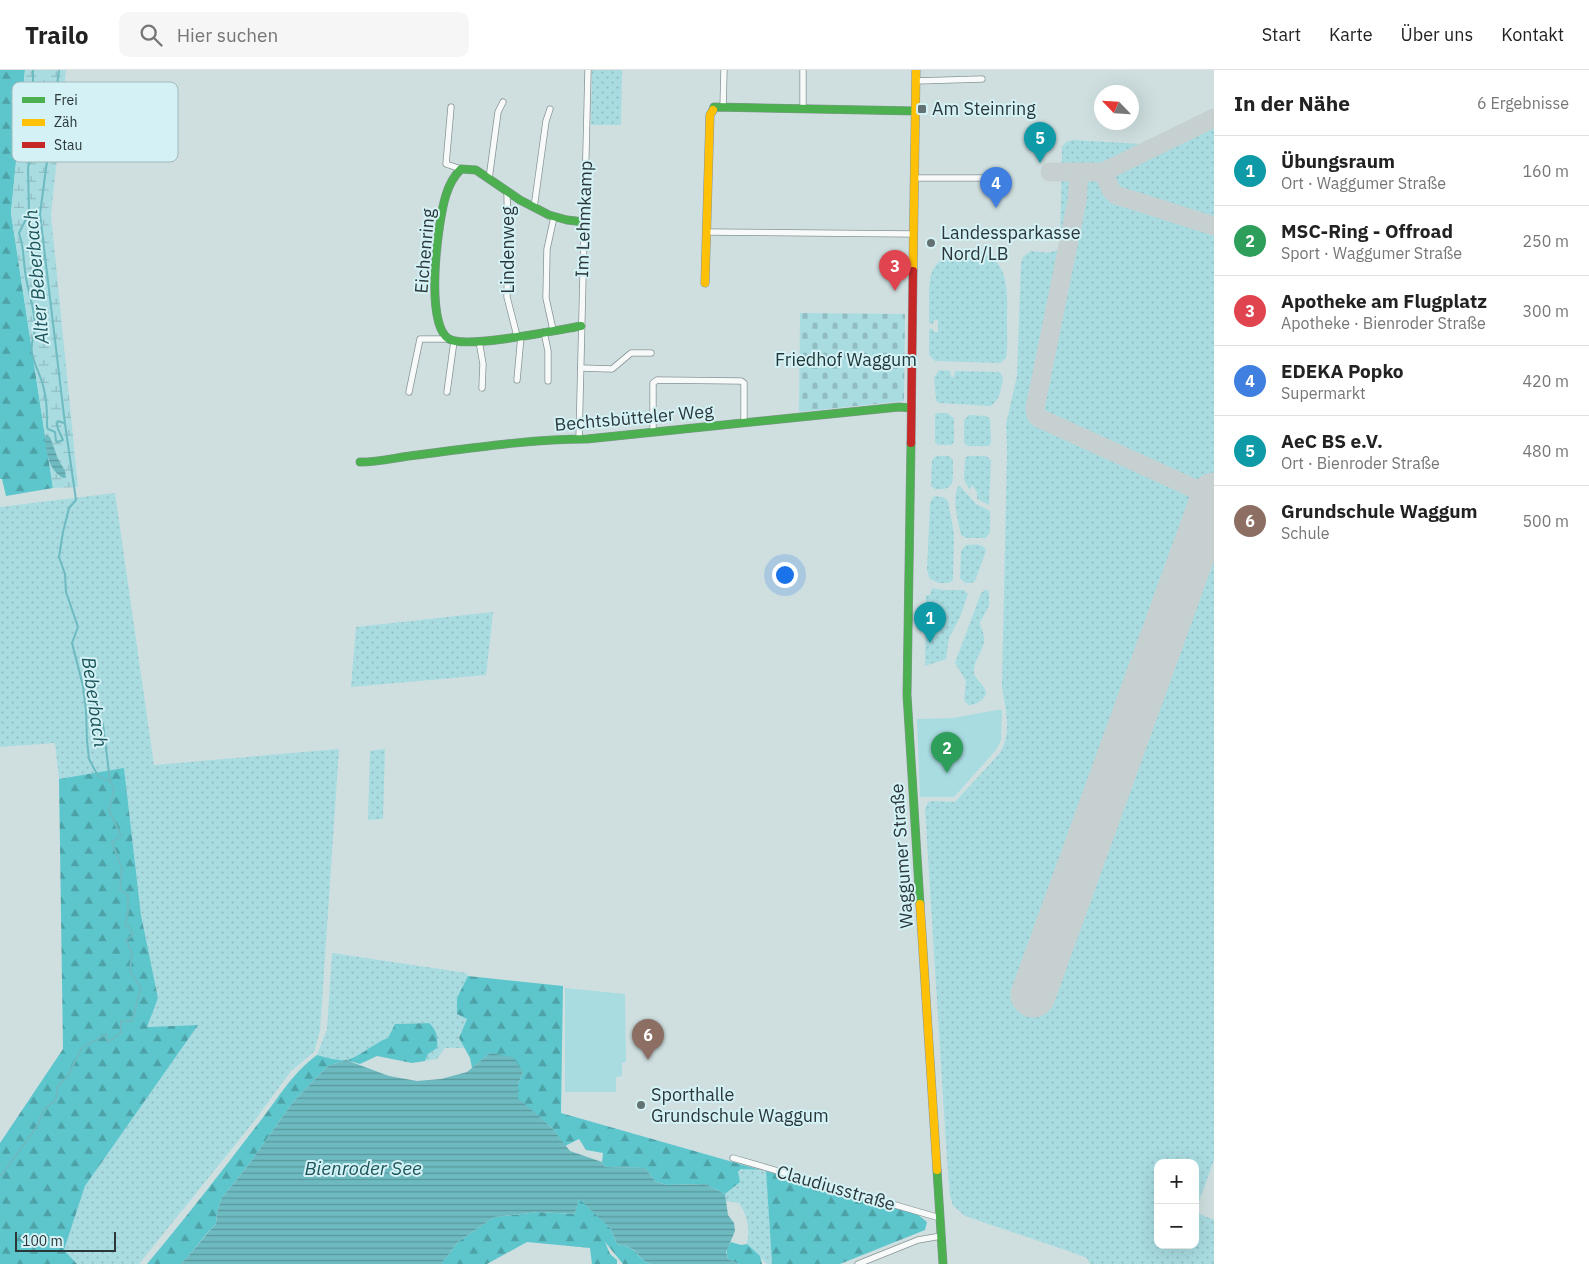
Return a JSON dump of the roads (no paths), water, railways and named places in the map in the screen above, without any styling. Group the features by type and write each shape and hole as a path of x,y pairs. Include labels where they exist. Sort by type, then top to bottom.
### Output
{"street":[{"name":"Im Lehmkamp","path":"579,439 588,70"},
{"path":"723,108 724,70"},
{"path":"802,108 803,70"},
{"name":"Waggumer Straße","path":"916,70 917,111 907,695 943,1264"},
{"path":"916,81 982,79"},
{"path":"490,178 498,112 503,102"},
{"path":"451,107 446,164 461,169 476,170 490,178 507,192 554,217 585,222"},
{"path":"705,283 710,115 714,108 917,111"},
{"path":"534,208 546,121 550,109"},
{"name":"Eichenring","path":"451,340 441,331 437,314 435,292 436,256 446,196 454,176 461,169"},
{"path":"915,178 990,178"},
{"name":"Lindenweg","path":"507,192 507,298 519,336 517,380"},
{"path":"553,330 546,298 547,249 554,217"},
{"path":"706,232 914,234"},
{"path":"409,392 420,339 479,341 581,326"},
{"path":"544,332 548,350 548,381"},
{"path":"447,392 451,340"},
{"path":"479,341 483,364 482,388"},
{"path":"582,368 612,369 631,353 650,353"},
{"path":"653,432 653,383 657,380 742,381 744,384 744,422"},
{"name":"Bechtsbütteler Weg","path":"360,462 374,462 416,455 562,439 653,432 899,407 911,408"},
{"name":"Claudiusstraße","path":"732,1158 940,1218"},
{"path":"858,1264 918,1240 941,1236"}],"water":[{"path":"46,435 50,437 58,459 65,471 66,478 58,474 51,466"},
{"name":"Bienroder See","path":"490,1053 513,1057 523,1072 518,1084 518,1098 551,1127 570,1151 602,1162 605,1167 645,1168 656,1182 667,1185 705,1184 725,1194 728,1215 734,1223 735,1231 726,1252 728,1259 739,1264 651,1264 646,1262 634,1250 617,1244 611,1229 579,1199 575,1213 571,1214 539,1212 494,1217 459,1241 441,1264 181,1264 216,1224 221,1199 250,1163 293,1102 328,1066 346,1060 389,1076 417,1081 441,1079 467,1072"}],"waterway":[{"name":"Beberbach","path":"33,70 33,82"},
{"name":"Beberbach","path":"57,82 59,70"},
{"name":"Beberbach","path":"30,162 28,167 29,213 19,233 35,320 32,353 44,390 47,427 55,432 56,441 58,442 63,440 57,424 58,421 64,423"},
{"name":"Beberbach","path":"0,1177 38,1125 43,1110 56,1100 58,1086 67,1077 82,1048 106,1034 108,1042 121,1033 121,1021 132,1021 141,988 130,971 132,953 126,940 133,935 129,926 125,926 128,912 128,895 120,890 122,869 112,842 121,836 109,810 114,791 111,782 98,776 89,759 83,686 72,643 78,627 66,592 65,574 59,557 69,508 76,500 40,214 47,162"},
{"path":"103,724 110,781"}],"place":[{"name":"Am Steinring","path":"922,109"},
{"name":"AeC BS e.V.","path":"1040,163"},
{"name":"EDEKA Popko","path":"996,208"},
{"name":"Landessparkasse Nord/LB","path":"931,243"},
{"name":"Apotheke am Flugplatz","path":"895,291"},
{"name":"Übungsraum","path":"930,643"},
{"name":"MSC-Ring - Offroad","path":"947,773"},
{"name":"Grundschule Waggum","path":"648,1060"},
{"name":"Sporthalle Grundschule Waggum","path":"641,1105"}],"water label":[{"name":"Alter Beberbach","path":"36,277"}],"park label":[{"name":"Friedhof Waggum","path":"846,360"}]}
